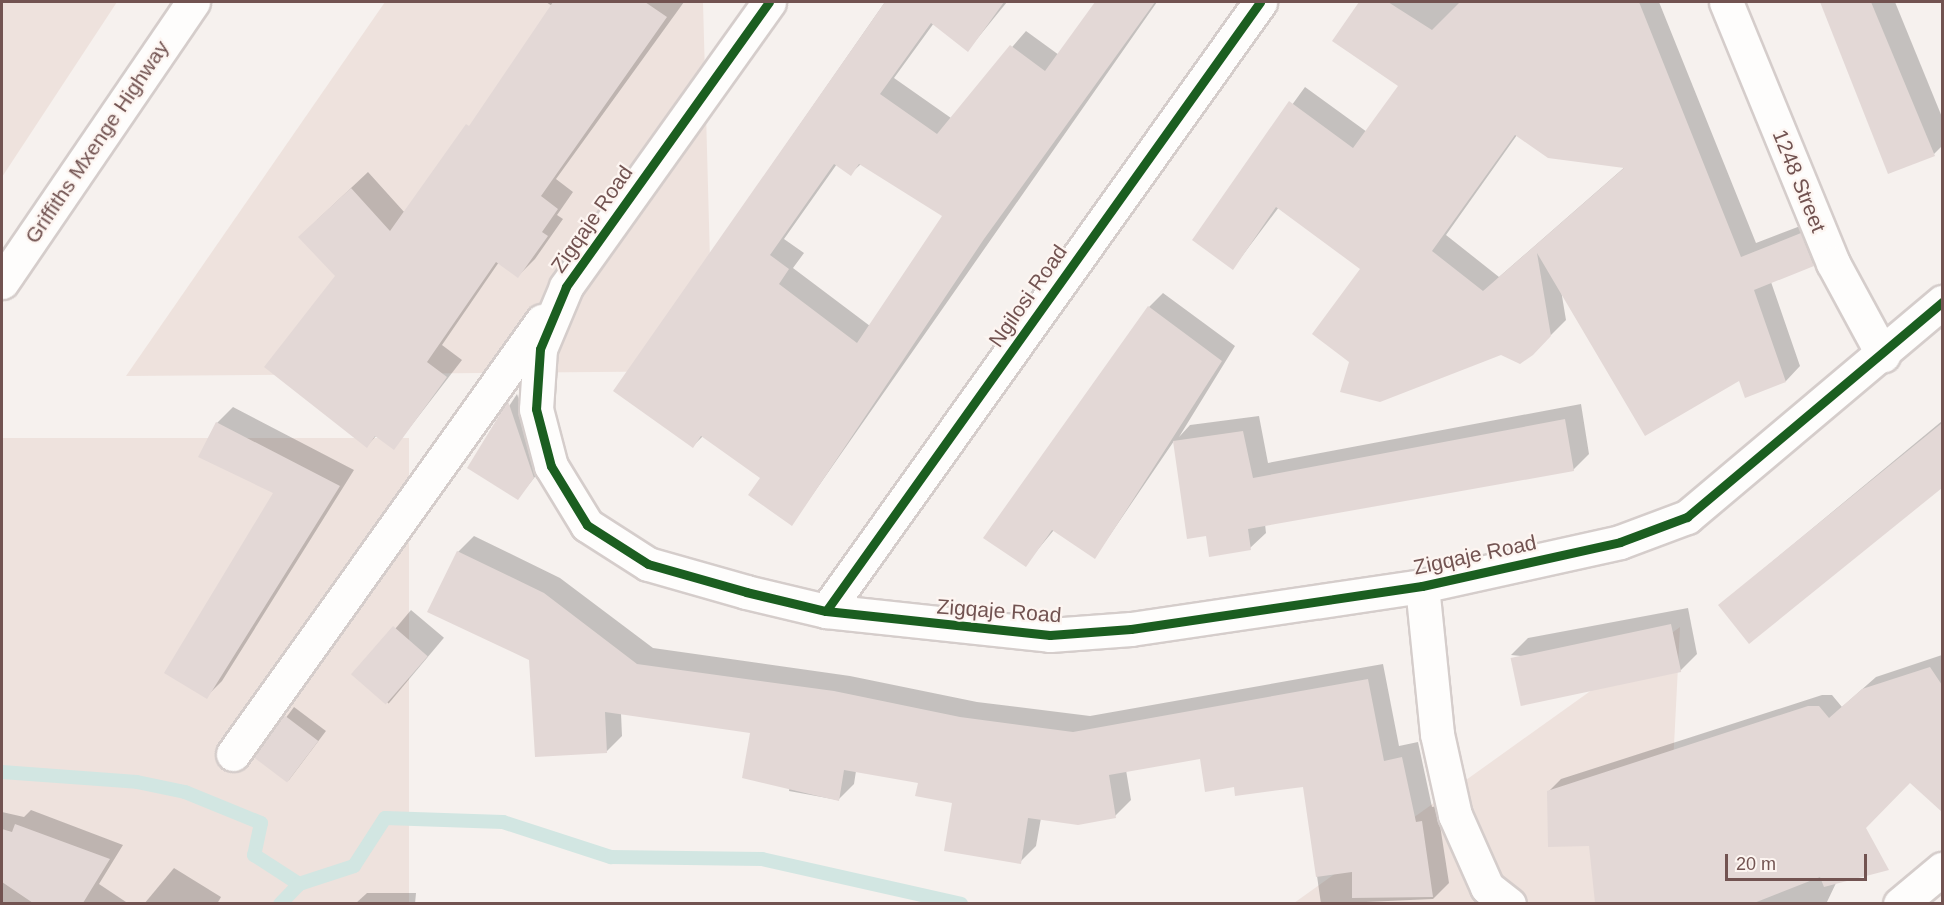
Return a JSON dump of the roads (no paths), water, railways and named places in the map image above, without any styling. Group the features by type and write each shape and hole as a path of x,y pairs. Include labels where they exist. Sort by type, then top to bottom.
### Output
{"street":[{"name":"Griffiths Mxenge Highway","path":"2,282 193,2"},
{"name":"Zigqaje Road","path":"769,2 566,287 540,349 536,409 551,466 587,525 648,564 826,611 1050,635 1131,629 1422,586 1620,542 1687,517 1883,355 1942,302"},
{"name":"Ngilosi Road","path":"826,611 1260,2"},
{"name":"1248 Street","path":"1726,2 1833,263 1883,355"},
{"path":"233,754 566,287"},
{"path":"1422,586 1437,734 1455,814 1487,886 1509,903"},
{"path":"1900,903 1942,869"}],"waterway":[{"path":"2,772 137,782 185,792 261,823 254,855 299,884 354,866 385,818 503,822 611,857 762,859 961,904"},
{"path":"280,904 299,884"}]}
